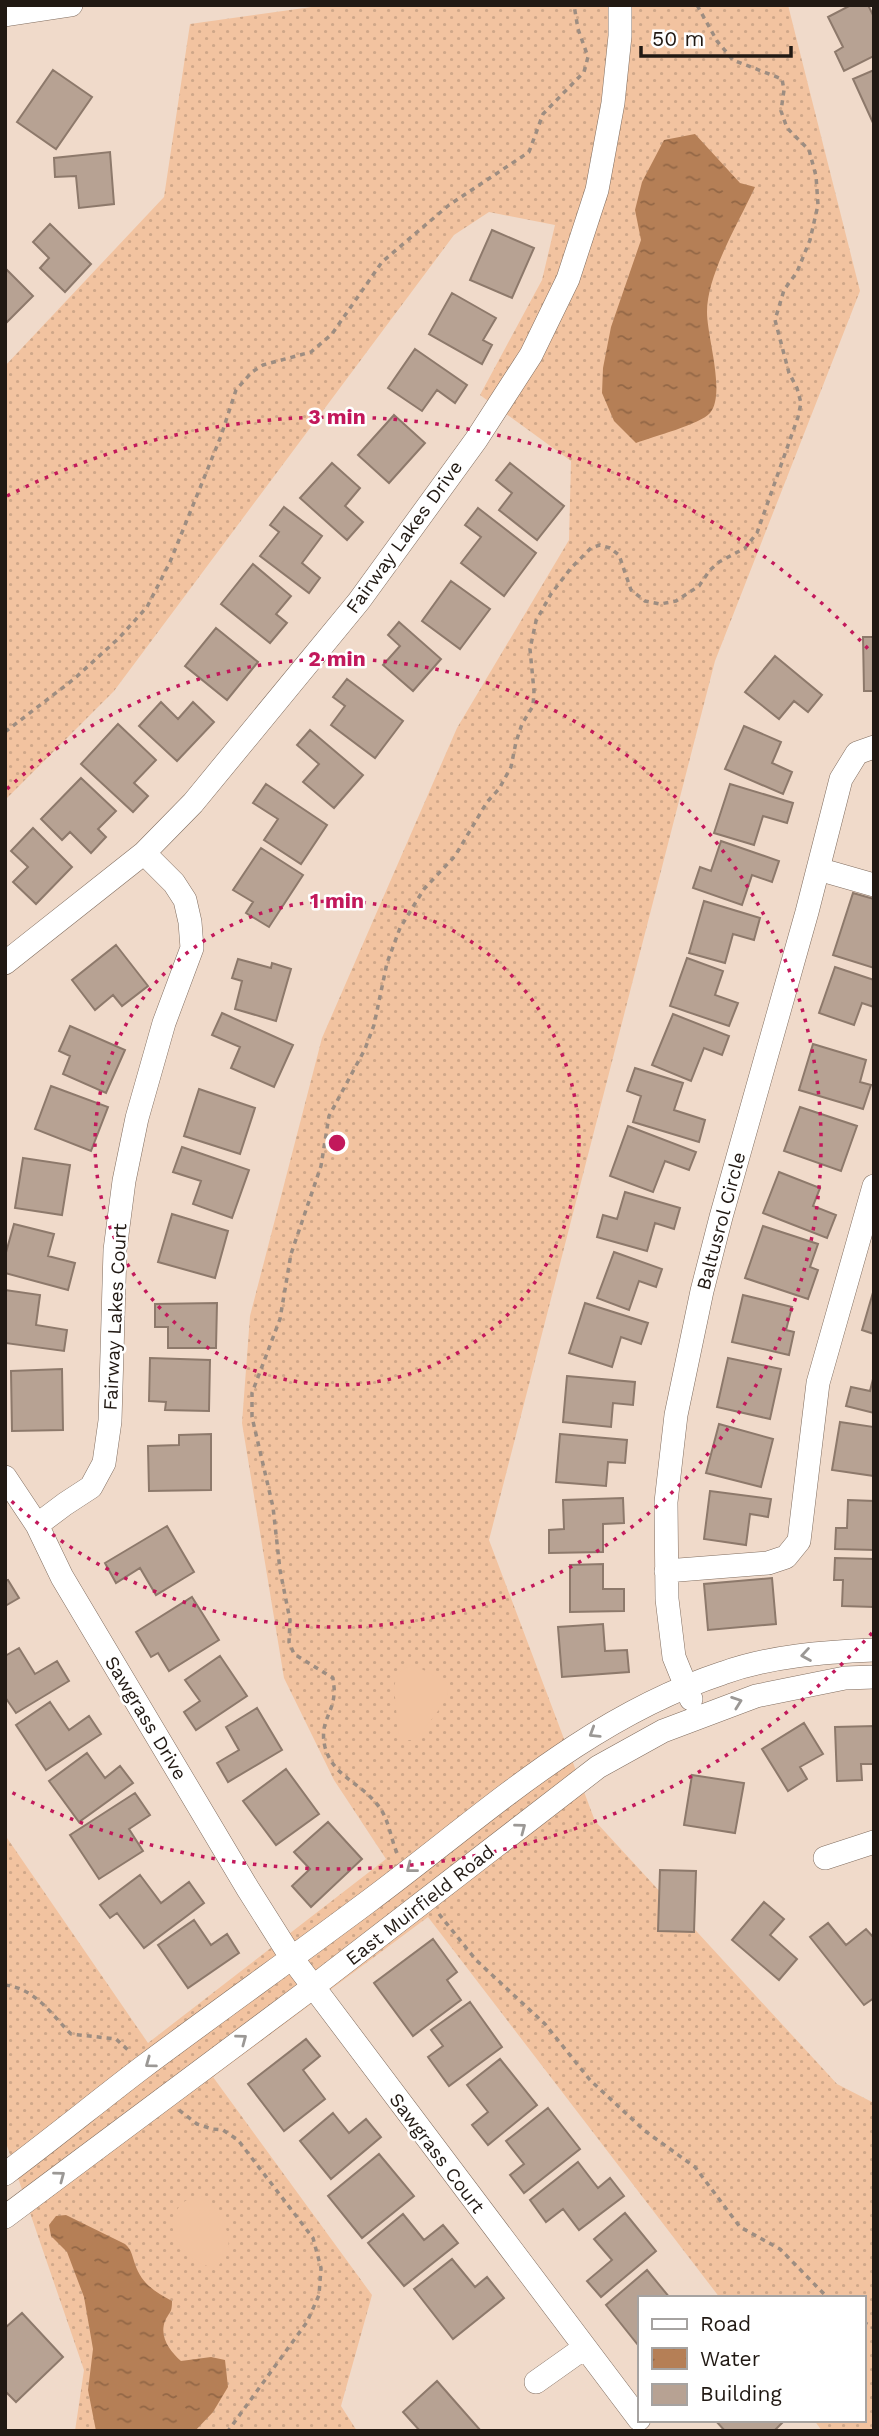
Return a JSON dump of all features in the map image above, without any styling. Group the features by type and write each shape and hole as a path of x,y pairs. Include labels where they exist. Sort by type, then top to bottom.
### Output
{"street":[{"path":"5,15 71,5"},
{"name":"Fairway Lakes Drive","path":"5,963 144,853 233,757 359,601 476,440 531,355 568,279 597,190 612,103 620,36 620,5"},
{"name":"Baltusrol Circle","path":"698,1716 674,1657 666,1571 668,1470 683,1377 721,1217 841,779 857,752 874,747"},
{"name":"Fairway Lakes Court","path":"37,1525 91,1487 104,1463 110,1421 115,1250 124,1181 137,1118 164,1023 192,948 185,900 174,883 144,853"},
{"path":"818,869 874,885"},
{"path":"666,1571 768,1563 786,1557 799,1541 818,1383 874,1186"},
{"name":"Sawgrass Drive","path":"5,1477 37,1525 62,1577 247,1889 291,1957"},
{"name":"East Muirfield Road","path":"5,2174 547,1763 603,1727 685,1687 724,1672 826,1652 874,1650"},
{"name":"East Muirfield Road","path":"5,2217 313,1987 597,1767 663,1731 756,1696 845,1678 874,1678"},
{"path":"825,1858 874,1843"},
{"name":"Sawgrass Court","path":"291,1957 638,2417"},
{"path":"536,2382 584,2348"}],"path":[{"path":"5,732 74,679 119,638 147,607 170,562 221,436 236,390 251,372 263,365 311,352 332,334 382,262 449,205 529,152 543,114 584,72 588,57 574,14 575,5"},
{"path":"408,1870 395,1850 388,1823 377,1803 341,1775 325,1746 323,1723 335,1696 333,1678 294,1654 289,1642 290,1620 280,1570 274,1507 252,1417 252,1393 280,1319 294,1245 321,1166 329,1116 365,1049 374,1025 387,962 400,928 424,889 455,856 511,768 522,724 533,706 530,649 536,621 551,594 581,558 591,548 600,545 619,555 631,590 645,601 660,604 676,601 689,594 699,586 710,570 745,548 757,533 798,417 801,403 789,373 775,320 784,290 797,272 810,240 818,205 816,176 809,150 787,128 781,111 784,90 782,79 733,60 717,41 697,5"},
{"path":"428,1899 476,1960 545,2024 590,2080 645,2131 695,2167 740,2227 780,2249 826,2296"},
{"path":"5,1984 24,1988 36,1996 71,2034 116,2039 143,2067"},
{"path":"166,2096 185,2116 197,2124 223,2130 238,2140 313,2238 321,2268 320,2295 307,2322 228,2431"}],"shaded area":[{"path":"326,5 788,5 860,291 715,661 489,1540 595,1821 837,2084 874,2103 874,2431 822,2431 815,2422 865,2422 865,2296 718,2296 428,1917 213,2077 372,2295 341,2406 357,2431 75,2431 84,2370 5,2140 5,1835 148,2043 386,1859 334,1780 284,1678 242,1423 250,1316 322,1038 457,728 569,540 571,461 480,395 542,280 555,225 489,212 454,235 114,691 5,800 5,366 164,197 190,24"},
{"path":"414,1665 446,1682 448,1693 438,1711 413,1740 401,1740 397,1724 396,1681 401,1671"},
{"path":"205,2196 223,2222 229,2241 228,2250 216,2268 207,2266 189,2255 176,2239 173,2229 173,2220 180,2205 191,2198"}],"water":[{"path":"695,134 740,183 755,187 718,265 708,297 708,323 716,379 714,404 710,413 697,421 636,443 614,421 602,393 603,368 611,327 641,240 635,210 642,182 664,140"},
{"path":"66,2215 125,2244 145,2282 172,2301 163,2333 170,2348 181,2361 211,2357 225,2360 228,2387 213,2412 195,2431 96,2431 88,2390 93,2349 84,2297 67,2252 51,2236 49,2225 56,2216"}],"building":[{"path":"851,5 868,5 874,17 874,56 844,71 835,52 843,47 828,17"},
{"path":"53,70 92,97 56,149 17,122"},
{"path":"874,70 874,125 853,79"},
{"path":"110,152 114,204 79,208 76,176 55,177 54,158"},
{"path":"50,224 91,264 65,292 40,268 49,258 33,242"},
{"path":"492,230 534,248 512,298 470,280"},
{"path":"5,268 33,296 5,324"},
{"path":"452,293 496,318 483,340 492,345 482,364 429,334"},
{"path":"415,349 467,385 455,403 437,390 422,411 388,388"},
{"path":"394,415 425,443 389,483 358,455"},
{"path":"332,463 360,488 345,506 363,522 347,540 300,498"},
{"path":"510,463 564,506 537,540 499,510 512,493 496,480"},
{"path":"284,507 322,536 302,563 320,578 309,593 260,556 279,532 270,525"},
{"path":"478,508 536,553 504,596 461,563 481,537 465,525"},
{"path":"253,564 291,596 276,614 287,623 270,643 221,604"},
{"path":"451,581 490,609 460,649 422,621"},
{"path":"399,622 441,659 413,691 383,665 400,646 388,635"},
{"path":"216,628 258,662 227,700 185,666"},
{"path":"863,637 874,637 874,691 864,691"},
{"path":"775,656 822,695 808,712 794,701 779,719 745,692"},
{"path":"347,679 403,721 375,758 331,725 345,706 333,697"},
{"path":"161,702 178,719 193,702 214,722 177,761 139,726"},
{"path":"118,724 156,760 134,783 148,796 133,812 81,764"},
{"path":"744,726 781,742 772,763 792,772 783,794 725,769"},
{"path":"310,730 363,775 334,808 303,782 319,764 297,745"},
{"path":"81,778 116,811 98,829 106,837 91,853 70,832 62,840 41,819"},
{"path":"266,784 327,825 301,864 264,840 278,819 253,803"},
{"path":"730,784 793,803 787,823 763,816 754,845 714,833"},
{"path":"33,828 72,867 36,904 13,882 28,867 11,851"},
{"path":"721,841 779,861 772,882 752,875 742,905 693,888 700,867 711,871"},
{"path":"261,848 303,875 269,927 246,913 253,902 233,890"},
{"path":"853,893 874,899 874,968 833,955"},
{"path":"704,901 760,918 754,940 733,934 725,963 689,953"},
{"path":"116,945 148,986 122,1006 113,995 95,1010 72,980"},
{"path":"687,958 723,971 715,995 738,1003 729,1026 670,1006"},
{"path":"238,959 271,968 272,963 291,969 276,1021 235,1009 242,981 232,978"},
{"path":"835,967 874,980 874,1007 862,1003 854,1025 819,1013"},
{"path":"222,1013 293,1045 274,1087 231,1068 240,1047 212,1035"},
{"path":"673,1014 729,1036 722,1055 704,1048 691,1081 652,1065"},
{"path":"70,1026 125,1050 106,1093 63,1074 70,1056 59,1051"},
{"path":"813,1044 866,1060 860,1082 871,1085 863,1109 799,1090"},
{"path":"635,1068 683,1083 674,1110 705,1120 699,1142 633,1122 641,1096 627,1091"},
{"path":"51,1086 108,1107 91,1151 35,1129"},
{"path":"199,1089 255,1108 240,1154 184,1136"},
{"path":"800,1107 857,1126 841,1171 784,1151"},
{"path":"628,1126 696,1152 689,1170 665,1161 653,1192 610,1176"},
{"path":"182,1147 249,1170 232,1218 193,1204 201,1181 173,1172"},
{"path":"23,1158 70,1165 62,1215 15,1208"},
{"path":"779,1172 820,1188 813,1206 836,1215 827,1238 763,1213"},
{"path":"625,1192 680,1208 674,1229 655,1223 647,1251 597,1237 603,1215 617,1219"},
{"path":"172,1214 228,1231 215,1278 158,1262"},
{"path":"14,1224 54,1234 48,1256 75,1263 68,1290 5,1273 5,1256"},
{"path":"763,1226 818,1244 810,1267 818,1270 808,1299 745,1278"},
{"path":"614,1252 662,1269 656,1287 639,1281 629,1310 597,1298"},
{"path":"874,1289 874,1334 862,1330"},
{"path":"5,1290 40,1295 36,1325 67,1330 64,1351 5,1343"},
{"path":"743,1295 792,1307 786,1330 794,1332 789,1355 732,1342"},
{"path":"217,1303 216,1348 168,1348 168,1327 155,1327 155,1304"},
{"path":"585,1303 648,1323 641,1344 621,1337 612,1367 569,1353"},
{"path":"150,1358 210,1360 209,1411 165,1410 166,1402 149,1401"},
{"path":"728,1358 781,1369 770,1419 717,1407"},
{"path":"62,1369 63,1430 12,1431 11,1371"},
{"path":"874,1375 874,1413 846,1406 851,1387 870,1391"},
{"path":"567,1376 635,1382 633,1405 613,1403 611,1427 563,1422"},
{"path":"840,1422 874,1427 874,1476 832,1470"},
{"path":"719,1424 773,1439 761,1487 706,1473"},
{"path":"211,1434 211,1490 149,1491 148,1446 179,1445 179,1435"},
{"path":"560,1434 627,1440 625,1463 608,1462 606,1486 556,1482"},
{"path":"710,1491 771,1499 768,1517 750,1514 746,1545 704,1539"},
{"path":"623,1498 624,1523 603,1524 603,1552 549,1553 549,1530 564,1529 563,1500"},
{"path":"848,1500 874,1501 874,1550 835,1549 836,1528 847,1528"},
{"path":"167,1526 194,1572 156,1595 140,1568 116,1583 105,1563"},
{"path":"835,1558 874,1559 874,1607 842,1606 843,1580 834,1580"},
{"path":"603,1564 603,1589 624,1589 624,1611 570,1612 570,1565"},
{"path":"772,1578 776,1624 708,1630 704,1584"},
{"path":"8,1580 19,1598 5,1606 5,1581"},
{"path":"192,1597 219,1640 169,1671 158,1653 151,1657 136,1632"},
{"path":"603,1624 605,1651 627,1650 629,1672 562,1677 558,1627"},
{"path":"19,1648 35,1674 57,1661 69,1681 16,1713 5,1697 5,1656"},
{"path":"220,1656 247,1696 196,1730 184,1712 200,1701 185,1680"},
{"path":"50,1702 69,1730 89,1716 101,1734 46,1770 16,1725"},
{"path":"257,1708 282,1750 228,1782 217,1763 239,1750 226,1727"},
{"path":"804,1723 823,1754 800,1767 807,1779 788,1791 762,1749"},
{"path":"874,1726 874,1764 861,1764 862,1780 837,1781 835,1727"},
{"path":"87,1753 105,1778 120,1766 133,1783 79,1822 49,1781"},
{"path":"286,1769 319,1814 276,1845 243,1801"},
{"path":"692,1775 744,1783 735,1833 684,1825"},
{"path":"135,1793 150,1815 129,1829 143,1851 99,1879 70,1835"},
{"path":"328,1822 362,1859 311,1907 292,1886 310,1869 294,1852"},
{"path":"660,1870 696,1871 694,1932 658,1931"},
{"path":"140,1875 161,1903 189,1882 204,1903 144,1948 117,1913 110,1918 100,1905"},
{"path":"764,1902 784,1919 770,1935 797,1959 779,1980 732,1940"},
{"path":"194,1920 211,1945 227,1934 239,1953 188,1988 158,1945"},
{"path":"828,1923 846,1945 866,1929 874,1938 874,1998 864,2005 810,1937"},
{"path":"433,1939 457,1972 447,1980 461,2000 413,2036 374,1983"},
{"path":"470,2002 502,2047 449,2086 428,2057 443,2046 431,2030"},
{"path":"306,2039 320,2056 303,2070 325,2099 284,2131 248,2084"},
{"path":"500,2059 537,2105 488,2145 472,2125 488,2112 467,2085"},
{"path":"548,2108 580,2149 524,2193 510,2175 524,2164 506,2141"},
{"path":"333,2113 349,2133 366,2119 381,2137 331,2179 300,2141"},
{"path":"379,2154 414,2196 362,2238 328,2196"},
{"path":"578,2162 598,2188 610,2178 624,2196 579,2230 563,2209 546,2222 530,2200"},
{"path":"625,2213 656,2251 601,2297 587,2281 612,2260 594,2239"},
{"path":"403,2214 424,2240 443,2225 458,2243 404,2286 368,2243"},
{"path":"452,2259 475,2287 487,2277 504,2298 453,2339 414,2289"},
{"path":"647,2270 668,2296 638,2296 638,2345 606,2305"},
{"path":"22,2313 63,2357 16,2402 5,2391 5,2328"},
{"path":"437,2381 481,2431 420,2431 403,2412"},
{"path":"717,2422 783,2422 774,2431 725,2431"}]}
